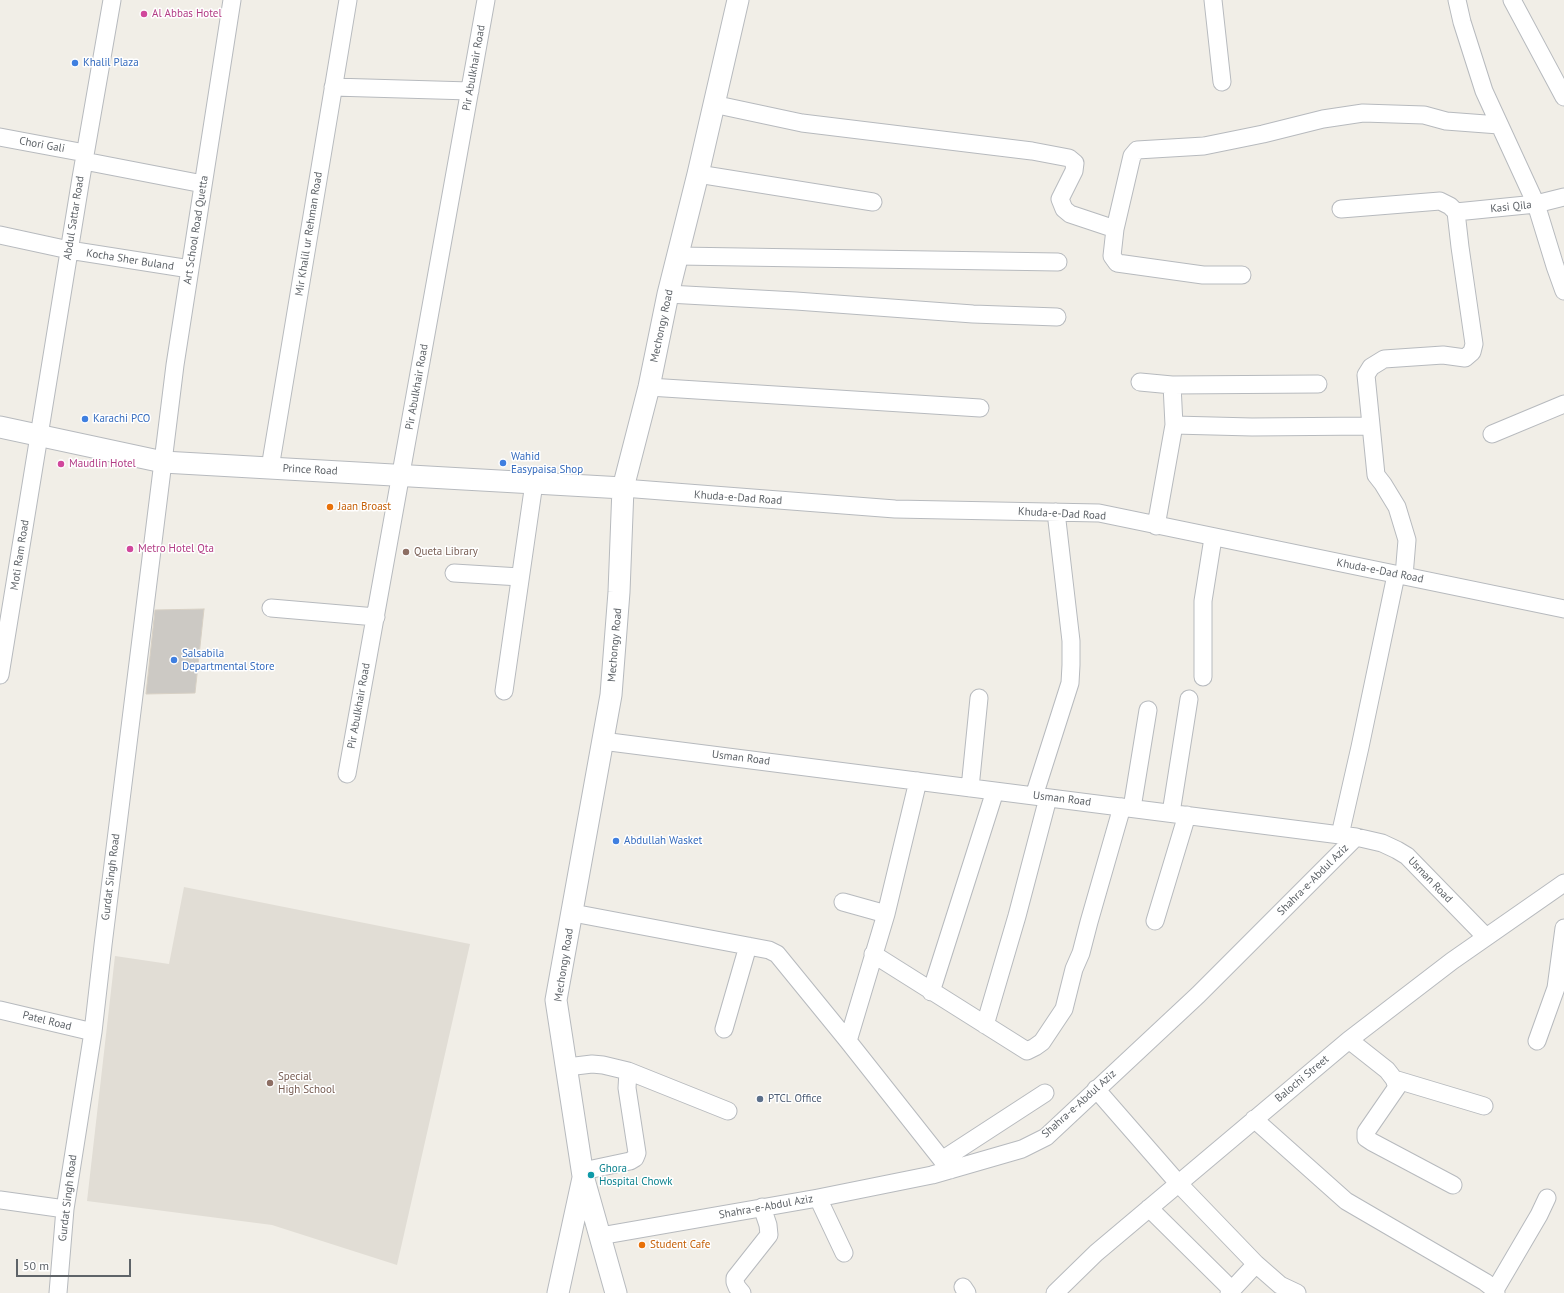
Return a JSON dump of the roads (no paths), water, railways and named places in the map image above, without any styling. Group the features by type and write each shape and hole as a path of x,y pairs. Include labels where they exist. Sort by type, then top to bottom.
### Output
{"street":[{"name":"Abdul Sattar Road","path":"40,436 84,157 112,0"},
{"name":"Art School Road Quetta","path":"164,462 175,365 232,0"},
{"name":"Mir Khalil ur Rehman Road","path":"270,468 348,0"},
{"name":"Pir Abulkhair Road","path":"347,774 402,476 486,0"},
{"name":"Mechongy Road","path":"616,1293 583,1173 556,1000 611,695 619,592 622,488 649,387 668,294 698,174 738,0"},
{"path":"1213,0 1222,82"},
{"path":"1457,0 1462,22 1484,91 1536,204 1564,291"},
{"path":"1512,0 1564,97"},
{"path":"334,87 470,91"},
{"path":"713,104 802,123 1032,151 1070,158 1075,163 1074,171 1060,199 1064,209 1070,214 1115,229"},
{"path":"1242,274 1203,275 1117,263 1112,256 1115,229 1132,156 1137,150 1204,146 1263,134 1323,119 1363,113 1424,115 1446,121 1499,124"},
{"name":"Chori Gali","path":"0,137 203,184"},
{"path":"698,174 873,202"},
{"name":"Kasi Qila","path":"1456,212 1536,204 1564,197"},
{"path":"1341,209 1440,201 1450,206 1456,212 1474,344 1472,352 1465,358 1443,355 1384,359 1371,367 1366,376 1376,475 1397,507 1406,540 1400,575 1360,747 1348,836"},
{"name":"Kocha Sher Buland","path":"0,236 69,250 190,269"},
{"path":"678,256 1058,262"},
{"path":"668,294 796,301 973,314 1057,317"},
{"path":"1140,382 1172,385 1318,384"},
{"path":"1156,526 1174,425 1172,385"},
{"path":"649,387 980,408"},
{"path":"1492,434 1564,404"},
{"path":"1174,425 1252,427 1371,426"},
{"name":"Prince Road","path":"0,427 164,462 622,488"},
{"name":"Moti Ram Road","path":"0,675 40,436"},
{"name":"Gurdat Singh Road","path":"58,1293 65,1209 93,1032 164,462"},
{"path":"504,691 534,483"},
{"name":"Khuda-e-Dad Road","path":"622,488 895,509 1099,513 1213,538 1564,609"},
{"path":"985,1025 1017,916 1041,797 1070,683 1071,641 1056,512"},
{"path":"1204,677 1203,601 1213,538"},
{"path":"454,573 520,577"},
{"path":"271,608 376,617"},
{"path":"970,788 979,698"},
{"path":"1155,921 1179,814 1189,699"},
{"path":"873,954 931,992 1027,1051 1042,1042 1064,1009 1074,969 1081,953 1127,808 1148,710"},
{"name":"Usman Road","path":"602,741 1348,836 1382,843 1407,856 1486,937"},
{"path":"848,1041 886,914 918,781"},
{"path":"931,992 995,791"},
{"name":"Shahra-e-Abdul Aziz","path":"600,1236 762,1206 818,1198 932,1175 946,1165 1022,1149 1046,1137 1198,995 1348,836"},
{"name":"Balochi Street","path":"1065,1289 1096,1253 1349,1040 1452,961 1564,883"},
{"path":"843,902 886,914"},
{"path":"572,913 769,950 777,954 946,1165 1045,1093"},
{"path":"1537,1041 1556,988 1564,928"},
{"path":"724,1029 748,946"},
{"name":"Patel Road","path":"0,1010 93,1032"},
{"path":"1349,1040 1387,1070 1394,1079 1397,1087 1366,1132 1366,1138 1453,1185"},
{"path":"567,1067 592,1064 628,1071 728,1111"},
{"path":"558,1293 583,1173 630,1161 635,1158 637,1153 627,1088 628,1071"},
{"path":"1394,1079 1484,1106"},
{"path":"1096,1089 1178,1183 1256,1264 1280,1285 1297,1293"},
{"path":"1254,1119 1346,1201 1485,1282 1495,1292 1539,1215 1547,1198"},
{"path":"818,1198 844,1253"},
{"path":"0,1200 65,1209"},
{"path":"742,1293 737,1287 735,1278 769,1235 768,1225 762,1206"},
{"path":"1149,1208 1230,1291 1256,1264"}],"place":[{"name":"Al Abbas Hotel","path":"144,14"},
{"name":"Khalil Plaza","path":"75,63"},
{"name":"Karachi PCO","path":"85,419"},
{"name":"Wahid Easypaisa Shop","path":"503,463"},
{"name":"Maudlin Hotel","path":"61,464"},
{"name":"Jaan Broast","path":"330,507"},
{"name":"Metro Hotel Qta","path":"130,549"},
{"name":"Queta Library","path":"406,552"},
{"name":"Salsabila Departmental Store","path":"174,660"},
{"name":"Abdullah Wasket","path":"616,841"},
{"name":"Special High School","path":"270,1083"},
{"name":"PTCL Office","path":"760,1099"},
{"name":"Ghora Hospital Chowk","path":"591,1175"},
{"name":"Student Cafe","path":"642,1245"}]}
